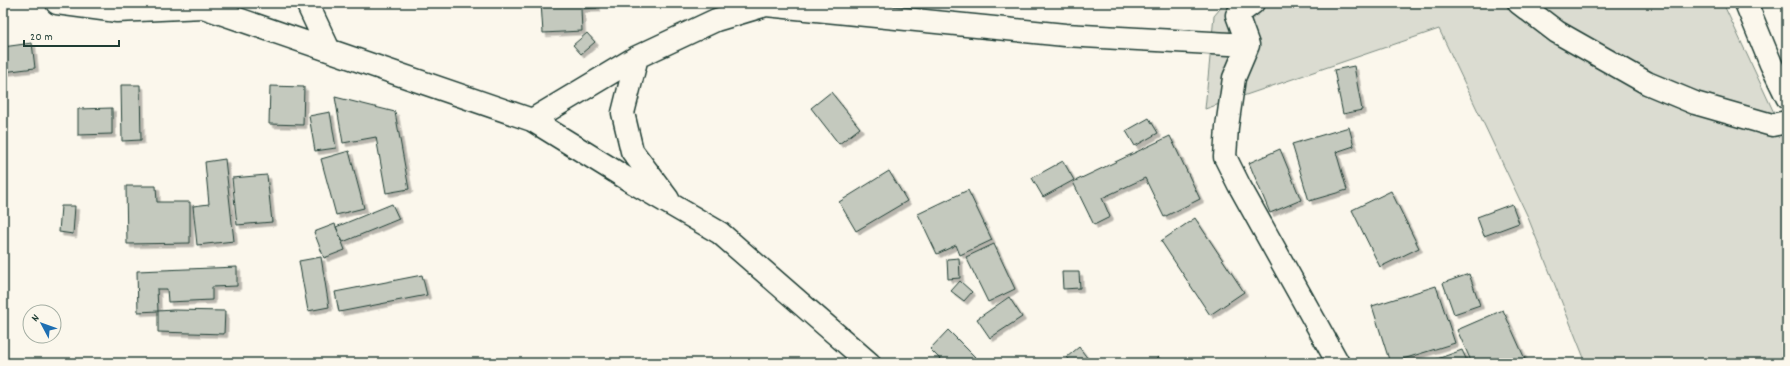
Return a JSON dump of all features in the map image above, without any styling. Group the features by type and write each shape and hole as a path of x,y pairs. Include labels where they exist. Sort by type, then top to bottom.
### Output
{"street":[{"path":"57,3 117,11 204,5 532,120 720,233 869,363"},
{"path":"307,3 329,50"},
{"path":"1253,3 1237,15 1248,45 1234,78 1227,127 1225,157 1338,363"},
{"path":"1519,3 1557,32 1647,83 1695,103 1772,125 1787,122"},
{"path":"1746,3 1771,64 1787,97"},
{"path":"532,120 637,57 716,20 766,4 1065,35 1248,45"},
{"path":"637,57 623,113 632,151 674,206"}],"shaded area":[{"path":"1225,3 1508,3 1552,38 1643,91 1787,136 1787,363 1586,363 1527,215 1439,29 1205,109 1214,16"},
{"path":"1531,3 1723,3 1776,117 1649,76"}],"building":[{"path":"541,3 596,3 597,8 581,9 582,31 543,33"},
{"path":"587,33 595,42 581,54 573,45"},
{"path":"32,43 35,68 3,72 3,47"},
{"path":"1354,66 1362,110 1343,114 1334,70"},
{"path":"121,85 140,85 141,140 122,141"},
{"path":"270,86 304,87 303,125 269,124"},
{"path":"831,92 860,128 839,144 811,108"},
{"path":"335,97 395,112 409,189 386,193 376,137 343,143"},
{"path":"112,108 112,134 78,135 78,109"},
{"path":"330,112 336,148 315,151 309,116"},
{"path":"1149,118 1158,133 1135,146 1126,131"},
{"path":"1349,127 1354,146 1336,152 1347,190 1309,201 1292,144"},
{"path":"1170,136 1200,199 1164,217 1145,178 1102,198 1110,217 1094,225 1073,182"},
{"path":"1280,149 1301,200 1270,213 1249,163"},
{"path":"349,151 364,208 336,215 321,159"},
{"path":"225,159 234,241 197,245 193,206 209,204 205,162"},
{"path":"1063,161 1074,180 1043,197 1032,178"},
{"path":"889,171 907,201 856,231 839,202"},
{"path":"267,175 272,222 237,225 232,178"},
{"path":"126,186 156,186 157,202 190,202 190,243 127,244"},
{"path":"968,190 992,240 960,255 956,245 937,254 918,214"},
{"path":"1391,191 1419,248 1380,267 1352,210"},
{"path":"392,204 399,219 343,242 336,227"},
{"path":"1512,204 1519,223 1484,236 1477,217"},
{"path":"61,206 75,206 73,234 59,232"},
{"path":"1195,218 1244,292 1210,315 1161,241"},
{"path":"335,224 345,250 324,258 314,232"},
{"path":"994,244 1015,289 988,302 966,257"},
{"path":"321,257 329,307 308,311 299,261"},
{"path":"959,258 960,278 948,279 947,259"},
{"path":"237,267 237,286 212,287 212,300 168,302 167,289 157,289 158,311 138,312 137,271"},
{"path":"1062,272 1079,272 1080,288 1063,289"},
{"path":"1469,274 1480,305 1454,314 1443,283"},
{"path":"422,275 427,295 339,312 335,292"},
{"path":"960,281 972,292 964,301 951,291"},
{"path":"1436,286 1455,343 1390,363 1372,306"},
{"path":"1009,297 1022,317 990,338 977,319"},
{"path":"1503,310 1525,359 1517,363 1472,363 1457,330"},
{"path":"158,311 225,311 224,334 158,332"},
{"path":"948,330 981,363 944,363 930,349"},
{"path":"1079,347 1091,363 1072,363 1067,357"},
{"path":"1462,350 1468,363 1426,363"},
{"path":"1158,357 1165,363 1152,363"}]}
